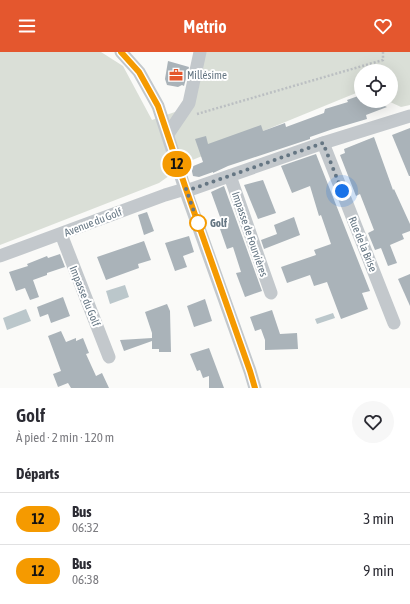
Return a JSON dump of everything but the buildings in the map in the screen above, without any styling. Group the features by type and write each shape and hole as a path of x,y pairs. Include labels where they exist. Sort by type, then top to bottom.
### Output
{"street":[{"path":"121,52 139,72 158,106 250,371 254,388"},
{"path":"168,134 189,103 200,52"},
{"name":"Avenue du Golf","path":"0,256 186,189 192,189 323,143 410,116"},
{"name":"Rue de la Brise","path":"323,143 394,323"},
{"name":"Impasse de Fourvières","path":"230,176 271,293"},
{"name":"Impasse du Golf","path":"60,234 109,357"}],"path":[{"path":"196,114 384,60 383,52"}],"shaded area":[{"path":"0,52 101,52 123,66 152,120 192,106 206,52 410,52 410,105 401,107 398,106 398,64 354,64 354,94 190,161 159,183 0,245"},
{"path":"125,285 129,297 110,304 106,291"},
{"path":"26,309 31,321 7,330 3,318"},
{"path":"333,313 335,318 317,324 315,319"}],"bus line":[{"name":"12","path":"121,52 139,72 158,106 255,388"}],"place":[{"name":"Millésime","path":"176,75"},
{"name":"Golf","path":"198,223"}],"route":[{"path":"198,223 186,189 192,189 323,143 342,191"}]}
